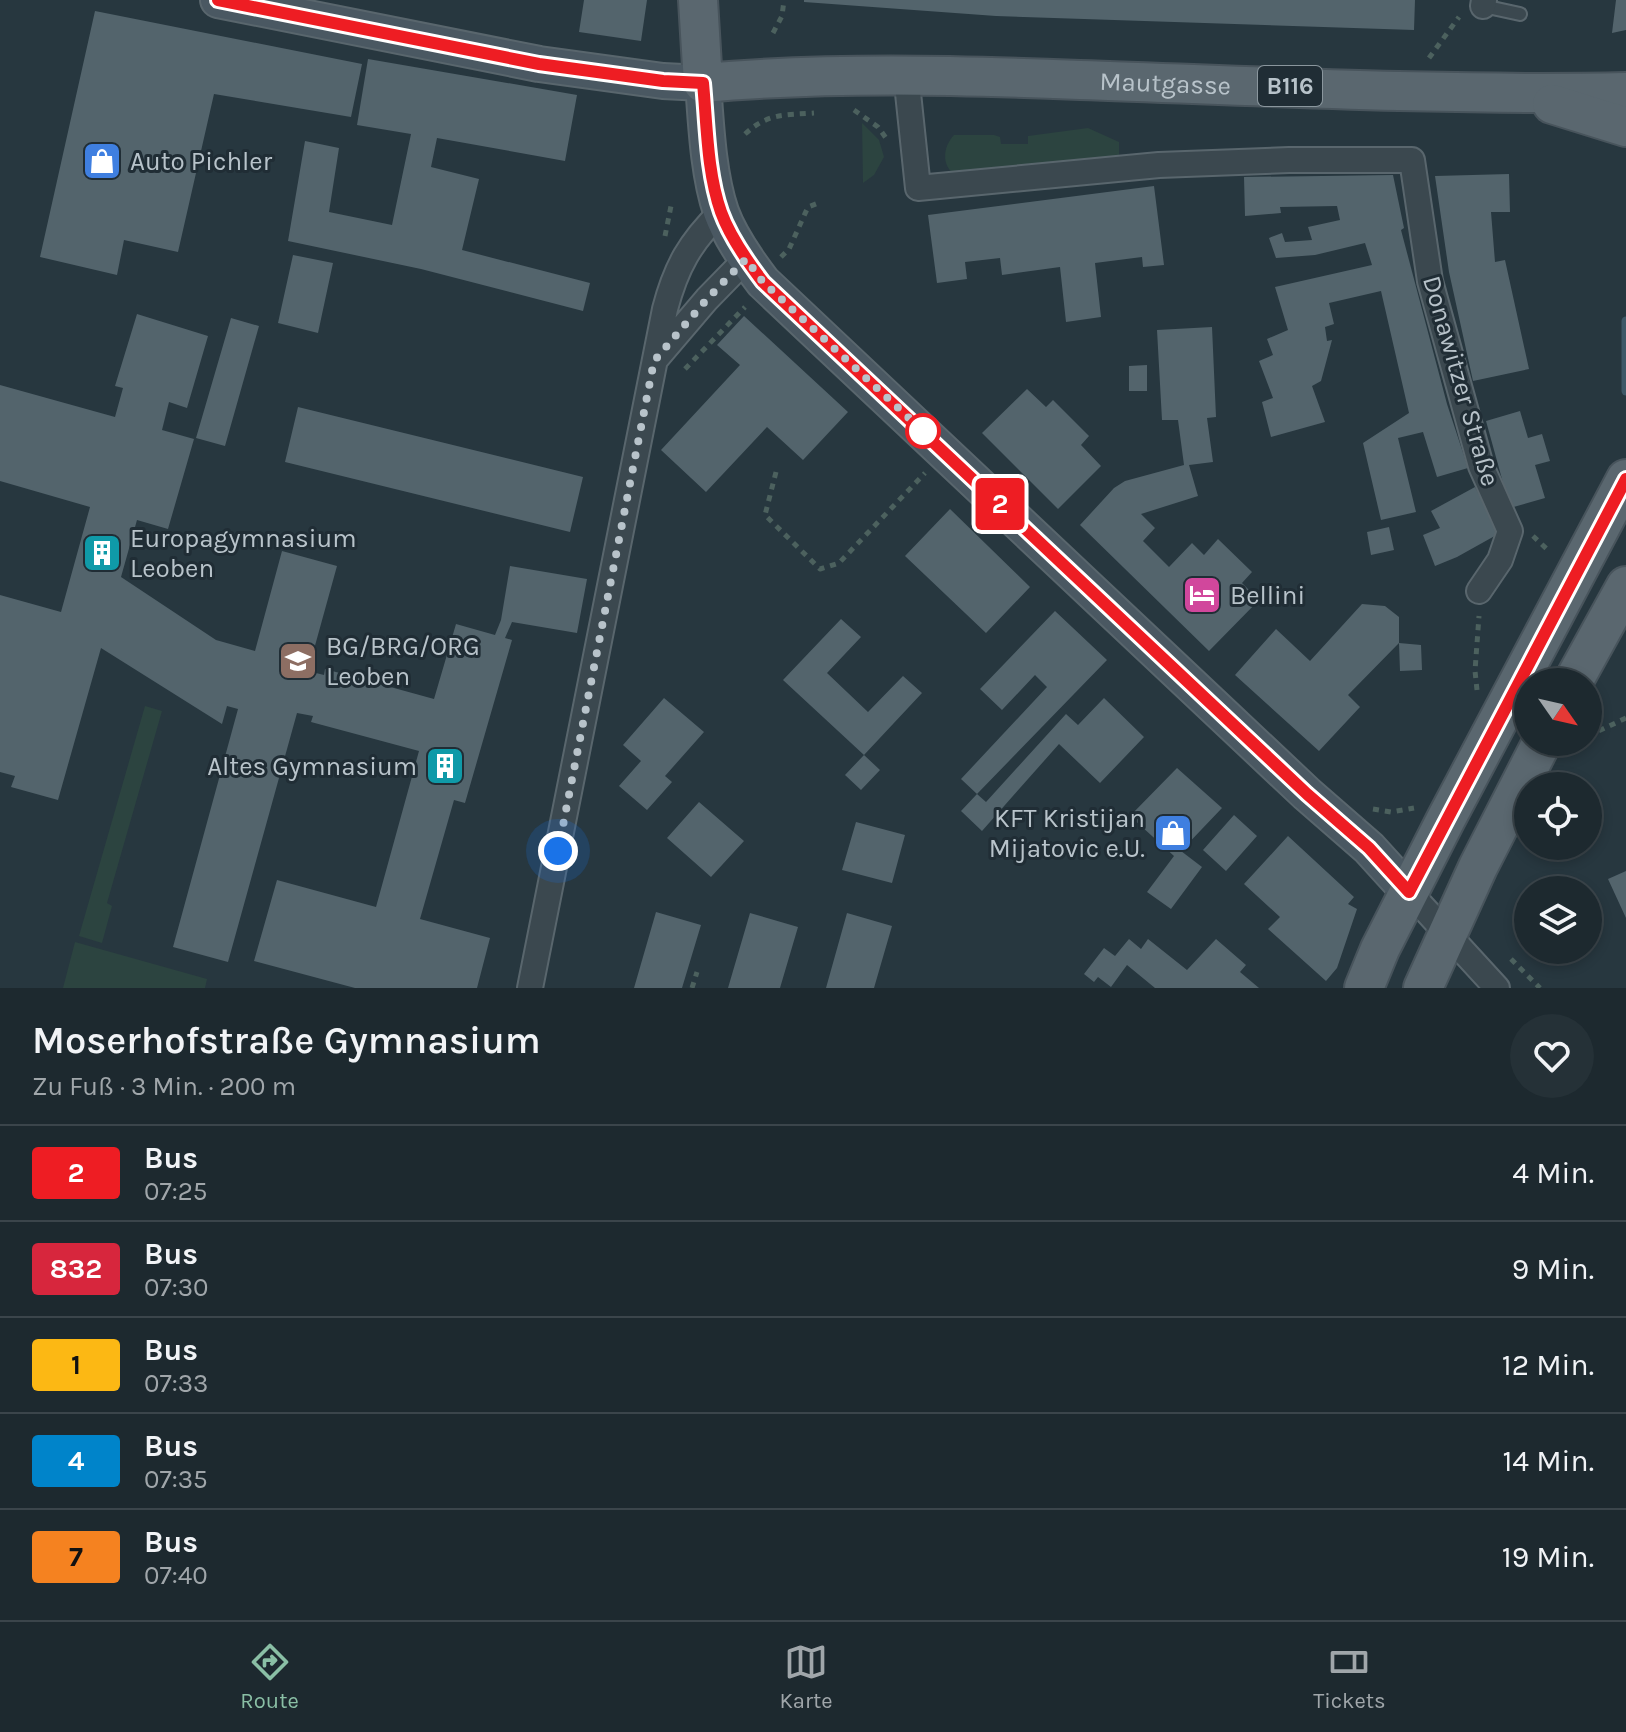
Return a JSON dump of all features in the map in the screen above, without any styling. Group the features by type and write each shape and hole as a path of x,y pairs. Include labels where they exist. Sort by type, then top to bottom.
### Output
{"main road":[{"path":"218,0 539,64 663,81 703,83"},
{"path":"698,12 708,146 721,212 759,254 763,282 1307,794 1369,848 1409,892"},
{"name":"Mautgasse","path":"703,83 770,77 906,74 1521,94 1625,119"},
{"path":"1364,988 1409,892 1626,479"},
{"path":"1581,668 1623,591"},
{"path":"1423,987 1478,867 1535,756"}],"street":[{"name":"Donawitzer Straße","path":"906,74 918,188 1159,165 1289,160 1412,160 1430,281 1481,466 1510,531 1500,560 1479,591"},
{"path":"530,988 584,724 612,565 672,284 697,236 721,212"},
{"path":"654,361 707,299 759,254"},
{"path":"1409,892 1497,988"}],"lane":[{"path":"1484,3 1520,14"}],"path":[{"path":"773,33 782,16 784,0"},
{"path":"1429,58 1462,12 1484,3"},
{"path":"745,134 770,116"},
{"path":"759,254 787,268"},
{"path":"776,472 765,515 820,569 839,563 928,470"},
{"path":"1479,591 1480,634 1475,671 1476,688 1481,696"},
{"path":"1602,729 1626,718"},
{"path":"1391,812 1414,808"},
{"path":"1511,959 1540,988"},
{"path":"692,988 697,972"}],"green space":[{"path":"862,123 879,140 884,157 874,175 863,183"},
{"path":"1088,128 1119,142 1119,157 955,175 947,166 946,150 954,135 994,135 1000,137 1001,144 1028,144 1028,136"},
{"path":"145,706 162,711 107,903 112,906 102,943 79,936"},
{"path":"75,942 207,979 205,988 63,988"}],"building":[{"path":"584,0 647,0 641,41 579,32"},
{"path":"804,0 1415,0 1414,30 996,16"},
{"path":"1616,0 1626,0 1626,30 1612,33"},
{"path":"95,11 362,64 351,117 214,94 178,252 124,240 117,275 40,257"},
{"path":"368,59 577,95 565,161 437,138 431,167 479,179 462,250 590,283 583,311 421,269 288,241 305,141 339,148 329,212 392,225 411,134 357,125"},
{"path":"1509,174 1510,212 1491,212 1495,262 1505,260 1529,369 1473,381 1449,272 1435,176"},
{"path":"1393,175 1404,228 1401,230 1447,404 1468,468 1437,477 1423,432 1398,438 1416,512 1381,520 1363,443 1409,413 1381,291 1329,303 1334,324 1325,327 1327,341 1332,340 1321,381 1312,386 1325,422 1271,437 1262,402 1273,398 1259,361 1273,355 1267,339 1288,330 1275,287 1372,265 1365,243 1315,255 1276,258 1269,238 1282,233 1285,242 1312,240 1308,227 1340,220 1337,206 1280,207 1281,213 1245,216 1244,177"},
{"path":"1154,186 1164,265 1143,267 1142,257 1095,263 1101,317 1066,322 1060,267 1002,275 1000,258 965,262 967,279 937,283 928,215"},
{"path":"293,255 333,263 318,333 278,323"},
{"name":"Altes Gymnasium","path":"137,314 208,336 187,408 169,402 162,430 194,439 168,529 137,520 121,577 216,640 255,651 282,551 337,566 308,671 324,675 325,669 434,699 456,624 495,635 501,620 510,566 587,579 577,633 512,622 505,638 512,640 465,803 454,800 420,919 490,938 477,988 355,988 254,961 277,880 376,907 419,751 311,722 313,716 297,713 228,962 173,947 238,709 227,706 222,724 101,648 58,800 11,787 15,776 0,772 0,595 61,612 90,507 0,481 0,385 115,417 123,388 115,386"},
{"path":"744,316 848,412 803,460 767,427 706,492 661,450 740,365 717,345"},
{"path":"231,318 259,326 225,446 196,438"},
{"path":"1212,327 1216,417 1207,418 1213,462 1189,465 1198,496 1141,514 1155,528 1143,541 1169,567 1192,543 1204,555 1218,539 1252,572 1242,583 1259,600 1209,651 1080,525 1114,488 1125,481 1184,465 1178,420 1162,420 1157,330"},
{"path":"1147,365 1147,391 1129,391 1129,366"},
{"path":"1027,389 1046,407 1053,400 1089,436 1081,445 1101,466 1058,509 982,433"},
{"path":"298,407 583,477 570,532 285,462"},
{"path":"1520,411 1528,438 1542,434 1550,461 1535,465 1545,498 1510,508 1486,421"},
{"path":"1475,487 1500,533 1435,566 1423,535 1440,528 1431,511"},
{"path":"950,509 1030,587 986,633 905,556"},
{"path":"1389,527 1394,550 1371,555 1367,532"},
{"path":"1362,604 1385,606 1399,617 1399,643 1348,695 1360,707 1319,751 1235,675 1276,629 1310,661"},
{"path":"1055,611 1107,660 977,794 961,779 1047,687 1035,675 1002,710 980,689"},
{"path":"841,619 861,637 827,673 868,712 903,676 922,693 864,755 783,680"},
{"path":"1399,643 1421,645 1422,670 1400,671"},
{"path":"664,698 704,732 665,776 672,782 647,810 619,786 641,761 623,745"},
{"path":"1104,698 1144,737 1100,783 1059,744 982,831 961,811 977,794 986,802 1066,714 1078,725"},
{"path":"864,755 880,770 861,790 845,775"},
{"name":"KFT Kristijan Mijatovic e.U.","path":"1177,768 1222,808 1181,851 1202,867 1171,909 1147,892 1174,856 1130,816"},
{"path":"699,802 744,841 711,877 667,838"},
{"path":"1234,815 1257,836 1226,871 1203,850"},
{"path":"856,822 905,835 892,883 842,870"},
{"path":"1288,836 1354,897 1348,904 1357,909 1337,968 1326,981 1268,929 1280,917 1244,884"},
{"path":"1626,871 1626,918 1608,879"},
{"path":"656,912 701,925 682,988 634,988"},
{"path":"750,913 798,927 780,988 728,988"},
{"path":"847,913 892,926 874,988 826,988"},
{"path":"1129,939 1141,949 1148,939 1187,970 1216,939 1246,965 1240,972 1259,988 1155,988 1127,965 1111,987 1098,977 1094,982 1084,974 1104,948 1115,956"}],"waterway":[{"path":"1626,321 1626,391"}],"bus line":[{"name":"2","path":"218,0 539,64 663,81 703,83 708,146 721,212 746,259 763,282 1307,794 1369,848 1409,892 1626,479"}],"place":[{"name":"Auto Pichler","path":"102,161"},
{"name":"Europagymnasium Leoben","path":"102,553"},
{"name":"Bellini","path":"1202,595"},
{"name":"BG/BRG/ORG Leoben","path":"298,661"},
{"name":"Altes Gymnasium","path":"445,766"},
{"name":"KFT Kristijan Mijatovic e.U.","path":"1173,833"}],"route":[{"path":"558,851 654,361 707,299 746,259 763,282 923,431"}]}
